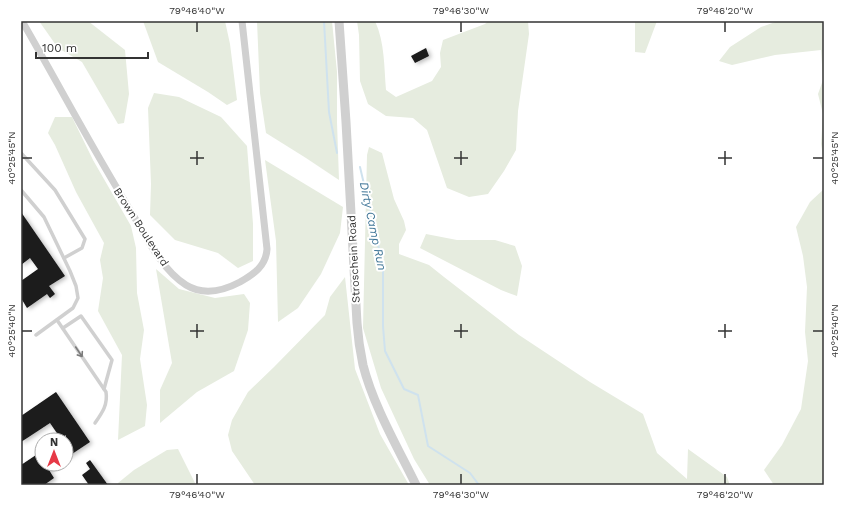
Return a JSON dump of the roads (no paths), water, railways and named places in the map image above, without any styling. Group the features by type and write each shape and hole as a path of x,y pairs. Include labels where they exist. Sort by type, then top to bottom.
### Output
{"street":[{"name":"Brown Boulevard","path":"22,21 55,77 101,163 155,251 175,277 187,286 200,291 215,291 231,287 249,277 264,263 267,257 242,21"},
{"name":"Stroschein Road","path":"339,21 360,353 366,376 375,399 416,485"}],"lane":[{"path":"21,153 55,190 85,239 82,248 64,258"},
{"path":"21,190 44,217 76,286 78,298 73,308 36,335"},
{"path":"63,328 81,316 112,360 104,389"},
{"path":"57,320 106,392 107,399 105,408 96,423"}],"waterway":[{"name":"Dirty Camp Run","path":"324,21 329,112 337,153"},
{"name":"Dirty Camp Run","path":"360,167 383,266 383,326 385,351 404,389 418,395 428,446 470,473 479,485"}]}
